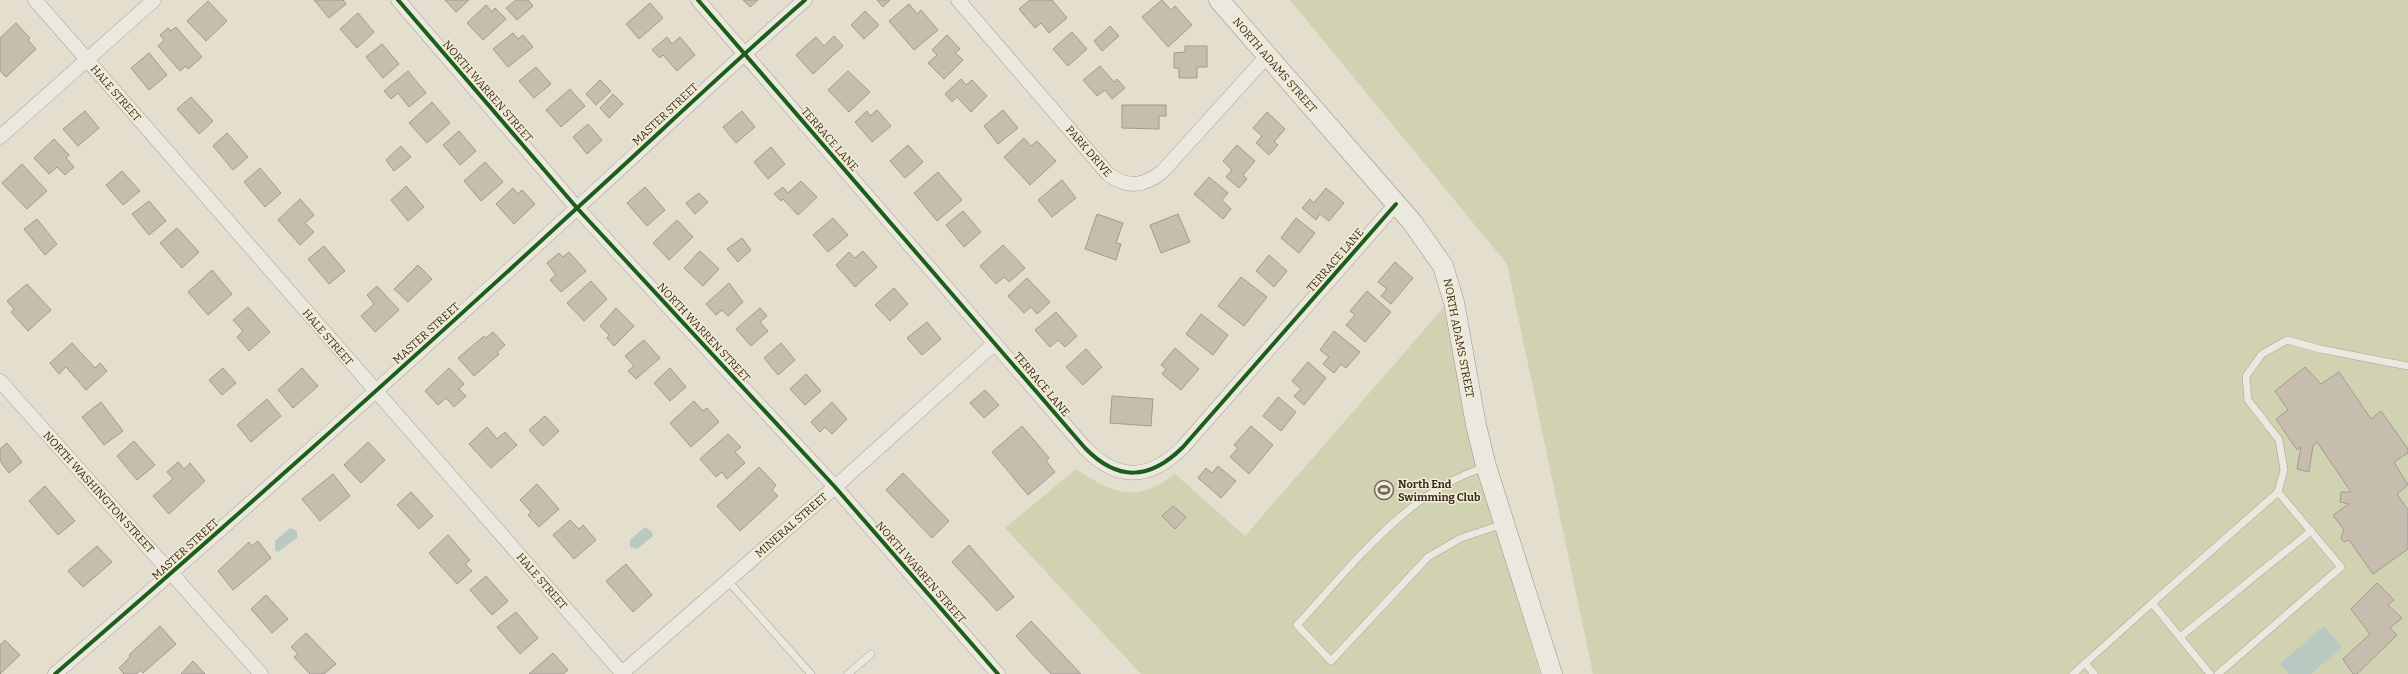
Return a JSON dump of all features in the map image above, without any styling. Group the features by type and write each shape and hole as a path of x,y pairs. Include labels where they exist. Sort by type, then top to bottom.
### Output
{"street":[{"name":"HALE STREET","path":"35,0 622,674"},
{"path":"0,136 154,0"},
{"name":"NORTH WARREN STREET","path":"398,0 577,208 835,487 998,674"},
{"name":"TERRACE LANE","path":"698,0 1097,461 1110,468 1126,473 1143,472 1158,468 1183,447 1396,204"},
{"name":"MASTER STREET","path":"55,674 172,573 375,391 577,208 744,53 805,0"},
{"name":"PARK DRIVE","path":"958,0 1108,174 1118,182 1129,185 1146,182 1162,172 1268,56"},
{"name":"NORTH ADAMS STREET","path":"1220,0 1396,204 1436,254 1449,278 1486,466 1503,524 1552,674"},
{"name":"MINERAL STREET","path":"622,674 835,487 995,343"},
{"name":"NORTH WASHINGTON STREET","path":"0,381 261,674"}],"lane":[{"path":"2073,674 2278,492 2284,470 2279,440 2248,400 2246,376 2262,354 2287,340 2320,349 2408,366"},
{"path":"1486,466 1452,480 1423,497 1371,546 1297,625 1331,660 1428,557 1461,538 1503,524"},
{"path":"2218,674 2340,567 2311,530 2278,492"},
{"path":"2180,637 2311,530"},
{"path":"728,580 811,674"},
{"path":"2152,603 2210,674"},
{"path":"848,674 871,654"},
{"path":"2085,663 2094,674"}],"green space":[{"path":"1290,0 2408,0 2408,674 1593,674 1507,264"},
{"name":"North End Swimming Club","path":"1444,307 1469,440 1540,674 1141,674 1005,528 1076,469 1102,485 1125,492 1137,492 1148,489 1175,474 1245,536"}],"shaded area":[{"path":"645,527 652,532 653,536 637,549 630,547 630,540"},
{"path":"290,528 297,531 297,538 278,552 275,550 275,541"},
{"path":"2324,626 2342,647 2311,674 2289,674 2280,664"}],"building":[{"path":"314,0 343,0 346,4 329,18"},
{"path":"445,0 469,0 456,12"},
{"path":"516,0 528,0 533,6 517,20 506,8"},
{"path":"743,0 758,0 750,7"},
{"path":"877,0 890,0 883,7"},
{"path":"1030,0 1052,0 1067,18 1049,33 1041,23 1035,28 1019,9"},
{"path":"1162,0 1171,10 1175,6 1192,25 1168,47 1142,17"},
{"path":"208,1 227,21 206,41 187,21"},
{"path":"650,3 663,18 639,39 626,24"},
{"path":"909,4 917,14 921,10 938,30 914,50 889,21"},
{"path":"486,5 492,12 495,8 506,19 483,40 467,23"},
{"path":"865,11 879,25 864,39 851,25"},
{"path":"358,13 374,32 357,48 340,29"},
{"path":"16,23 30,38 28,40 36,49 6,77 0,71 0,38"},
{"path":"1110,26 1119,36 1102,51 1094,41"},
{"path":"176,27 202,57 188,69 186,66 180,71 158,46 164,40 160,35 168,28 171,31"},
{"path":"1072,32 1087,49 1068,66 1053,49"},
{"path":"513,33 518,39 523,35 533,47 508,67 493,49"},
{"path":"947,35 960,49 955,53 963,60 944,79 928,63 937,55 932,50"},
{"path":"834,36 843,46 813,74 796,55 816,37 824,46"},
{"path":"667,37 672,44 680,37 695,55 677,71 663,55 660,58 652,50"},
{"path":"382,44 399,64 383,78 366,57"},
{"path":"1185,46 1207,46 1207,67 1197,67 1197,78 1179,78 1179,68 1174,68 1174,53 1185,52"},
{"path":"149,53 167,75 149,90 131,68"},
{"path":"1100,66 1114,82 1117,79 1125,88 1112,99 1105,90 1097,96 1083,80"},
{"path":"536,67 551,84 534,98 519,81"},
{"path":"408,71 426,93 409,107 398,93 391,99 384,91"},
{"path":"848,71 870,92 849,112 828,90"},
{"path":"961,79 966,85 972,80 987,96 971,112 957,97 952,102 945,94"},
{"path":"600,80 611,91 596,105 586,94"},
{"path":"570,89 585,106 561,127 546,110"},
{"path":"613,94 623,104 609,118 600,108"},
{"path":"191,97 213,121 199,134 177,109"},
{"path":"432,102 450,123 427,143 409,123"},
{"path":"1122,105 1166,105 1166,116 1159,116 1159,129 1122,128"},
{"path":"877,110 891,126 872,142 855,122 867,111 870,116"},
{"path":"1003,110 1018,128 998,144 984,126"},
{"path":"85,111 99,128 78,146 63,129"},
{"path":"742,111 755,127 736,143 723,127"},
{"path":"1267,112 1285,129 1274,142 1278,145 1269,155 1256,143 1262,136 1253,128"},
{"path":"588,124 602,140 587,154 573,137"},
{"path":"459,131 476,151 460,165 443,145"},
{"path":"227,133 248,157 233,170 213,146"},
{"path":"1024,138 1031,146 1037,141 1056,161 1030,185 1004,157"},
{"path":"54,139 69,155 66,158 74,167 65,175 57,167 49,174 34,158"},
{"path":"908,145 923,162 905,178 890,161"},
{"path":"1237,145 1255,161 1243,175 1247,179 1239,188 1226,177 1232,170 1223,161"},
{"path":"401,146 411,157 394,171 386,160"},
{"path":"771,147 785,164 768,179 754,162"},
{"path":"485,162 503,182 481,201 464,181"},
{"path":"22,164 47,191 27,209 2,183"},
{"path":"260,168 281,193 265,207 244,182"},
{"path":"122,171 140,191 123,205 106,185"},
{"path":"938,172 962,200 937,221 914,193"},
{"path":"1209,177 1228,193 1222,200 1231,209 1223,219 1194,194"},
{"path":"1062,180 1076,198 1052,217 1038,200"},
{"path":"801,181 817,197 798,215 783,199 781,201 774,194 783,187 788,193"},
{"path":"406,186 424,207 408,221 391,200"},
{"path":"645,187 665,210 647,226 627,203"},
{"path":"513,188 518,194 522,190 535,204 514,224 496,204"},
{"path":"1326,188 1344,203 1329,221 1320,214 1316,220 1302,208 1310,199 1314,203"},
{"path":"699,193 708,202 695,214 686,203"},
{"path":"300,199 314,215 305,223 314,232 300,245 278,220"},
{"path":"149,201 166,221 149,235 132,214"},
{"path":"963,211 981,232 964,247 946,225"},
{"path":"1097,214 1123,223 1116,243 1121,244 1116,260 1085,249"},
{"path":"1178,214 1190,242 1161,253 1150,225"},
{"path":"833,218 848,235 828,252 813,235"},
{"path":"1296,218 1315,233 1299,253 1281,238"},
{"path":"37,219 57,244 45,255 24,229"},
{"path":"677,220 693,237 669,260 653,243"},
{"path":"177,228 199,252 182,268 160,243"},
{"path":"742,238 751,250 738,262 727,249"},
{"path":"1003,245 1025,268 1009,282 1004,277 996,284 980,266"},
{"path":"324,246 345,271 329,284 308,259"},
{"path":"700,251 719,269 703,286 684,268"},
{"path":"863,251 877,267 855,287 836,265 849,252 855,258"},
{"path":"569,252 586,271 561,292 550,280 556,275 547,263 559,253 563,257"},
{"path":"1269,255 1287,271 1274,287 1256,271"},
{"path":"1395,262 1413,278 1391,304 1381,296 1387,289 1378,282"},
{"path":"418,265 432,279 408,302 394,289"},
{"path":"212,270 232,294 208,315 188,292"},
{"path":"1241,277 1267,297 1244,326 1218,306"},
{"path":"1027,278 1050,302 1037,314 1031,307 1024,313 1008,296"},
{"path":"591,281 607,299 584,321 567,303"},
{"path":"729,283 743,302 728,316 722,310 716,315 706,304"},
{"path":"27,284 51,310 28,331 11,312 14,309 7,301"},
{"path":"377,286 399,310 375,332 361,316 374,304 367,295"},
{"path":"894,288 908,304 890,321 875,305"},
{"path":"1367,291 1391,312 1365,342 1346,325 1355,315 1350,311"},
{"path":"248,307 270,332 249,351 237,337 243,331 233,320"},
{"path":"616,308 634,326 614,346 607,338 609,335 600,326"},
{"path":"760,308 767,316 760,322 768,331 751,346 736,329"},
{"path":"1056,312 1077,336 1065,347 1058,340 1050,347 1035,330"},
{"path":"1201,314 1228,335 1213,355 1186,334"},
{"path":"927,322 941,339 922,355 907,338"},
{"path":"1334,331 1360,352 1346,368 1341,364 1334,373 1323,364 1329,357 1320,350"},
{"path":"493,332 505,345 497,352 499,354 474,376 458,358 484,336 486,338"},
{"path":"644,340 660,358 636,379 628,371 634,366 625,356"},
{"path":"72,343 95,368 100,363 107,371 86,390 66,367 59,374 50,363"},
{"path":"781,343 795,360 778,375 764,358"},
{"path":"1175,348 1199,369 1181,390 1162,374 1166,369 1161,365"},
{"path":"1086,349 1102,367 1083,385 1066,367"},
{"path":"1308,362 1326,378 1304,405 1294,396 1301,389 1292,381"},
{"path":"2305,367 2321,384 2339,372 2371,419 2381,411 2408,449 2408,453 2394,462 2408,485 2397,494 2408,510 2408,549 2373,574 2349,540 2344,542 2341,538 2344,530 2333,515 2349,504 2340,502 2341,492 2351,492 2317,442 2313,446 2309,472 2297,469 2301,447 2297,450 2276,419 2288,410 2275,391"},
{"path":"223,368 236,383 222,395 209,380"},
{"path":"302,368 318,386 293,408 278,390"},
{"path":"449,368 464,384 459,389 466,396 454,407 446,398 438,405 425,391"},
{"path":"670,368 686,387 670,401 654,383"},
{"path":"806,374 821,391 805,405 790,389"},
{"path":"985,390 999,405 984,418 970,403"},
{"path":"1112,396 1153,399 1151,426 1110,423"},
{"path":"1278,397 1296,412 1281,431 1263,416"},
{"path":"267,399 281,416 251,442 237,425"},
{"path":"694,401 703,411 707,408 719,422 691,447 670,423"},
{"path":"101,402 123,431 104,445 82,417"},
{"path":"832,402 847,419 832,434 825,427 820,432 811,422"},
{"path":"545,416 559,431 543,446 529,430"},
{"path":"1022,426 1049,458 1046,461 1055,472 1028,495 992,452"},
{"path":"1251,426 1273,445 1249,474 1230,457 1238,448 1234,445"},
{"path":"487,427 497,439 505,432 517,445 491,468 469,444"},
{"path":"728,434 741,447 735,452 745,463 727,479 722,472 716,477 700,459"},
{"path":"134,441 155,465 137,480 117,456"},
{"path":"368,442 385,460 361,483 344,465"},
{"path":"7,443 22,462 9,473 0,461 0,449"},
{"path":"178,462 184,469 190,463 205,481 169,514 153,496 173,479 167,472"},
{"path":"1218,466 1236,481 1221,498 1198,478 1206,468 1212,473"},
{"path":"759,467 776,485 772,490 778,496 740,531 717,506"},
{"path":"903,473 949,521 932,538 886,490"},
{"path":"333,474 350,496 320,521 302,499"},
{"path":"537,484 559,509 539,527 528,515 531,512 520,500"},
{"path":"45,486 75,521 58,535 29,501"},
{"path":"411,492 433,516 419,529 397,505"},
{"path":"1173,506 1186,517 1175,529 1162,516"},
{"path":"570,520 579,529 583,525 596,540 574,559 553,535"},
{"path":"448,535 470,560 465,564 472,571 457,584 429,553"},
{"path":"258,541 271,558 233,590 218,571 249,542 252,546"},
{"path":"969,545 1014,597 997,611 952,562"},
{"path":"97,546 112,562 83,587 68,571"},
{"path":"626,564 652,595 633,612 606,581"},
{"path":"486,576 508,601 492,615 470,590"},
{"path":"2377,583 2394,600 2388,605 2402,618 2390,628 2397,635 2357,674 2353,674 2343,659 2370,634 2351,609"},
{"path":"266,595 288,619 272,633 251,609"},
{"path":"516,612 538,638 520,654 497,627"},
{"path":"1031,621 1081,674 1051,674 1016,636"},
{"path":"160,626 176,644 143,673 141,670 136,674 124,674 119,668 130,657 129,655"},
{"path":"306,633 336,664 324,674 310,674 294,657 298,654 291,647"},
{"path":"5,640 20,655 0,674 0,645"},
{"path":"553,653 568,670 563,674 529,674"},
{"path":"193,661 205,674 181,674"}],"cycle path":[{"path":"398,0 577,208 835,487 998,674"},
{"path":"698,0 1085,448 1097,459 1110,467 1122,471 1134,473 1146,471 1171,458 1183,447 1396,204"},
{"path":"55,674 383,385 747,51 805,0"}],"place":[{"name":"North End Swimming Club","path":"1384,490"}]}
